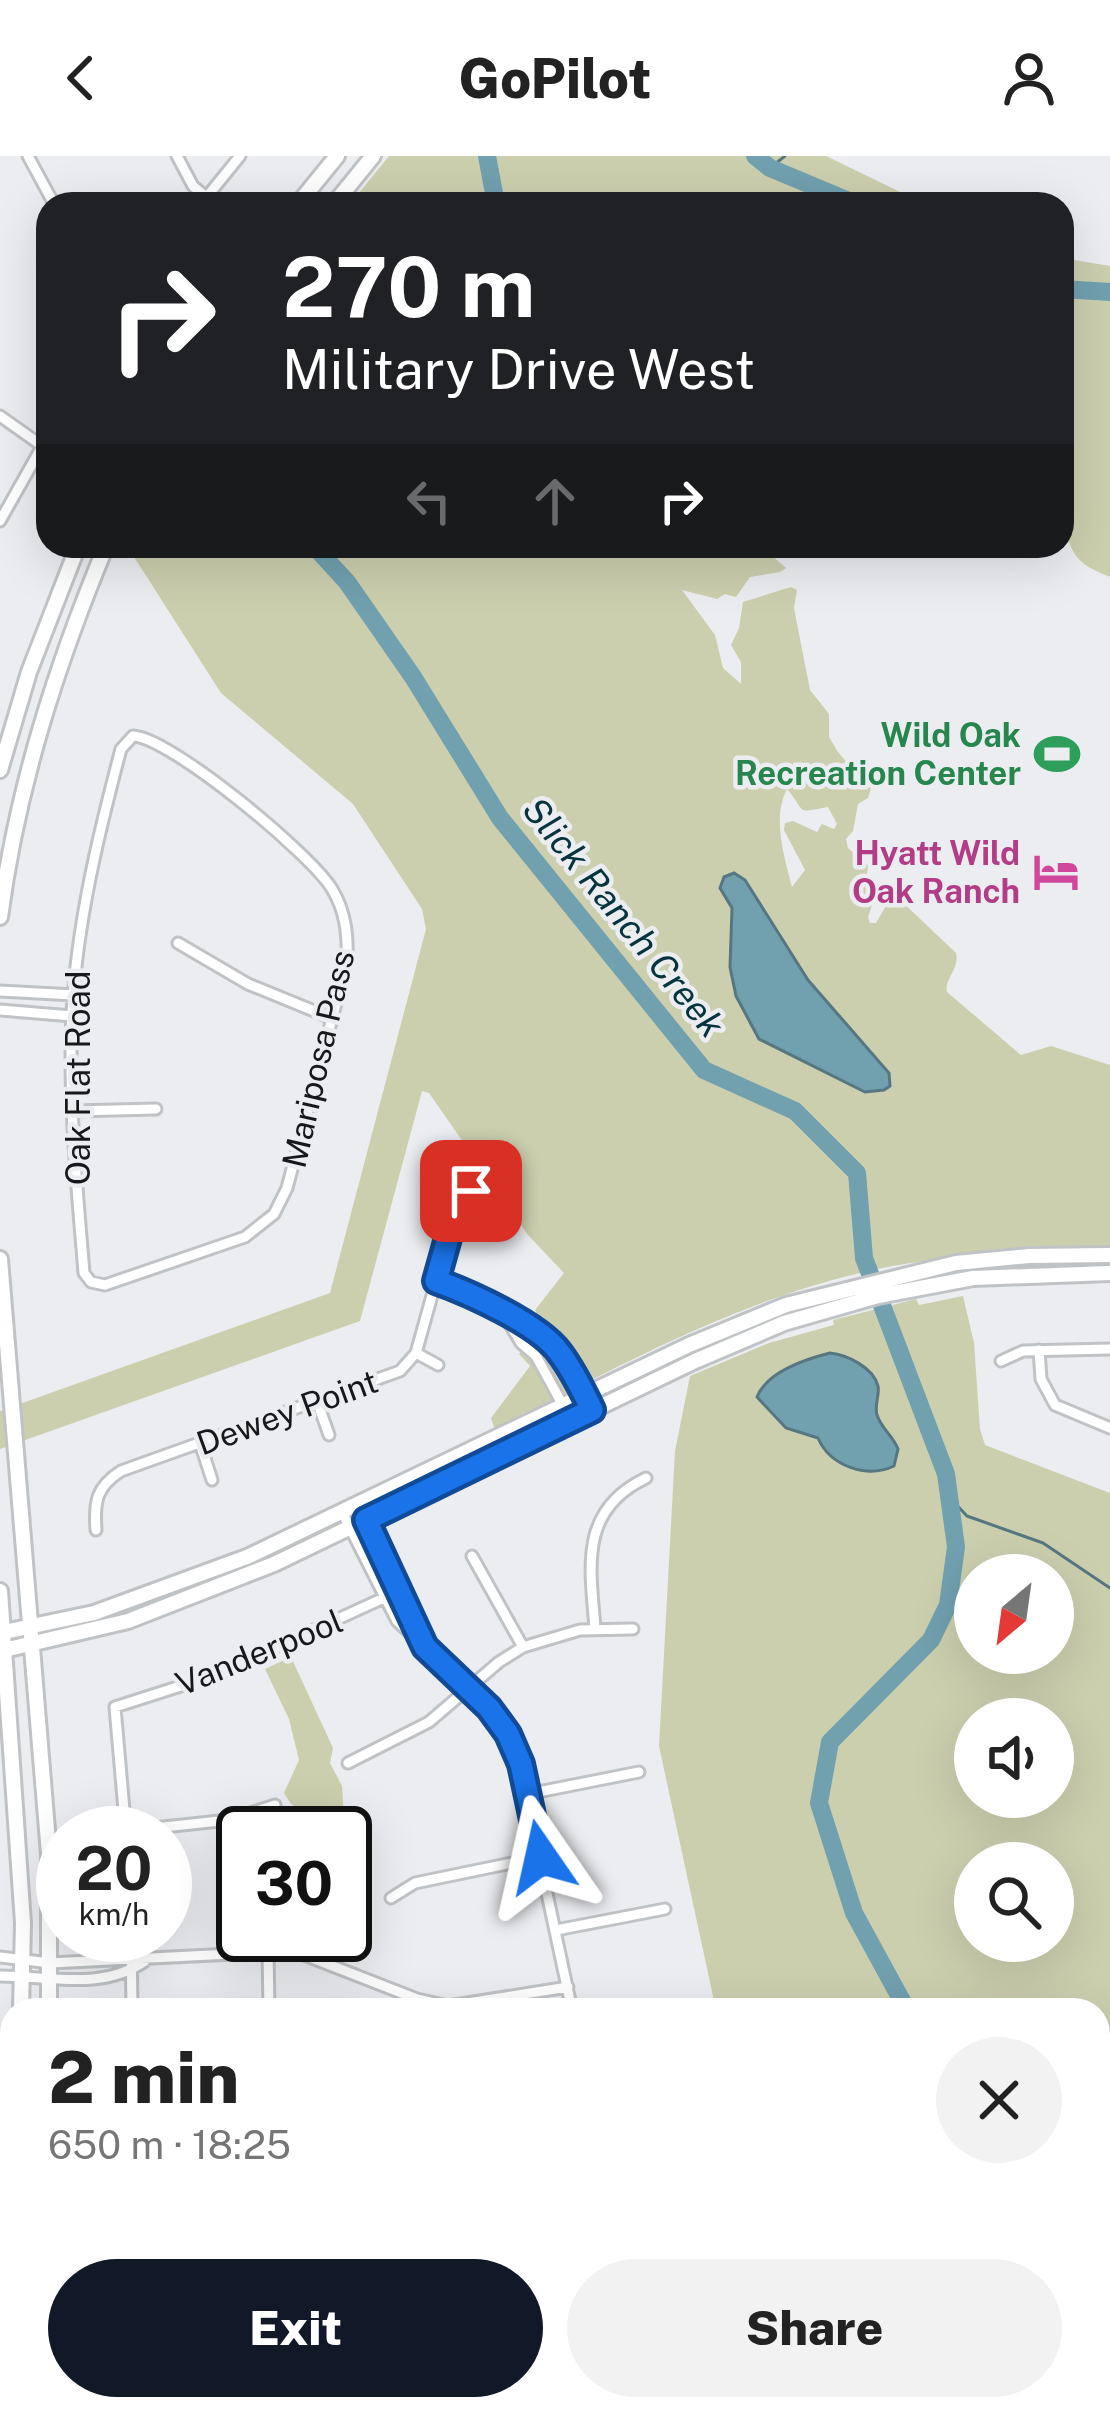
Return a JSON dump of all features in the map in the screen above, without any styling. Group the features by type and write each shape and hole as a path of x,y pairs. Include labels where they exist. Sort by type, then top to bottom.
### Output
{"main road":[{"path":"308,192 338,156"},
{"path":"344,192 374,156"},
{"path":"0,770 29,672 73,558"},
{"path":"0,917 26,781 48,698 101,558"},
{"path":"2,1633 94,1613 189,1581 714,1334 818,1295 919,1270 1029,1256 1110,1255"},
{"path":"0,1259 49,1854 49,1998"},
{"path":"2,1651 176,1605 740,1341 822,1312 974,1278 1110,1273"},
{"path":"0,1591 22,1998"}],"street":[{"path":"28,156 48,192"},
{"path":"177,156 198,192"},
{"path":"210,192 240,156"},
{"path":"0,416 36,438"},
{"path":"0,521 36,461"},
{"name":"Oak Flat Road","path":"91,1282 84,1273 72,1016 90,867 121,749 133,736"},
{"name":"Mariposa Pass","path":"91,1282 105,1285 245,1237 274,1214 287,1188 347,962 345,918 323,875 306,857 179,756 146,736 133,736"},
{"path":"178,943 248,984 332,1018"},
{"path":"0,991 74,995"},
{"path":"40,1013 41,993"},
{"path":"0,1010 72,1016"},
{"path":"73,1111 156,1109"},
{"name":"Dewey Point","path":"96,1530 94,1506 106,1481 121,1471 400,1371 416,1353 457,1206 471,1191"},
{"path":"436,1281 472,1294 538,1332 551,1344 592,1410"},
{"path":"503,1314 521,1343 536,1356 571,1420"},
{"path":"536,1356 551,1344"},
{"path":"1001,1361 1039,1349 1110,1348"},
{"path":"1039,1349 1042,1379 1055,1405 1110,1428"},
{"path":"416,1353 438,1365"},
{"path":"316,1401 329,1436"},
{"path":"200,1443 212,1480"},
{"path":"595,1628 590,1568 595,1531 614,1500 646,1478"},
{"path":"358,1502 425,1647"},
{"path":"341,1510 397,1621 470,1688 508,1734 528,1794 570,1998"},
{"path":"362,1555 380,1546"},
{"path":"472,1556 523,1647"},
{"name":"Vanderpool","path":"124,1806 115,1707 218,1674 400,1590"},
{"path":"348,1763 429,1722 523,1647 595,1628 633,1629"},
{"path":"528,1794 639,1772"},
{"path":"192,1824 229,1820 274,1805"},
{"path":"391,1898 416,1883 541,1857"},
{"path":"556,1930 665,1909"},
{"path":"0,1976 112,1977 145,1960 216,1955"},
{"path":"0,1957 66,1962"},
{"path":"81,1962 82,1979"},
{"path":"94,1962 131,1965"},
{"path":"268,1962 269,1998"},
{"path":"327,1962 414,1998"},
{"path":"131,1965 132,1998"},
{"path":"509,1998 568,1987"}],"green space":[{"path":"389,156 826,156 900,192 360,192"},
{"path":"1074,260 1110,266 1110,577 1074,553"},
{"path":"135,558 775,558 786,568 750,577 736,597 725,594 717,599 682,590 715,635 723,668 741,684 741,662 731,645 743,602 791,587 797,590 794,608 810,690 829,714 829,737 838,752 854,771 867,776 871,788 868,798 858,804 853,831 846,839 848,848 868,865 866,883 875,896 870,923 876,923 890,899 897,897 956,953 947,992 1021,1055 1051,1046 1110,1065 1110,1249 932,1260 823,1283 679,1337 495,1430 491,1418 530,1366 519,1354 543,1326 535,1310 564,1273 528,1235 429,1093 422,1091 360,1321 0,1449 0,1411 330,1293 426,929 422,909 353,804 221,693","holes":["787,789 806,811 828,807 837,824 834,829 822,824 817,832 793,821 785,823 784,830 805,870 792,887 780,825"]},
{"path":"963,1296 974,1343 985,1445 1110,1493 1110,1998 713,1998 659,1746 675,1451 690,1376 769,1343 834,1325 833,1320 916,1299 919,1305"},
{"path":"291,1657 333,1748 330,1763 342,1786 343,1806 294,1806 284,1793 299,1760 289,1719 265,1669"}],"water":[{"path":"734,873 745,880 808,980 889,1073 890,1086 865,1092 759,1039 736,996 730,967 732,908 720,888 724,877"},
{"path":"830,1353 858,1363 875,1379 877,1415 898,1449 894,1466 872,1471 840,1463 818,1438 786,1428 757,1397 778,1374"}],"waterway":[{"name":"Slick Ranch Creek","path":"487,156 494,192"},
{"path":"755,156 770,168 827,192"},
{"path":"770,168 785,156"},
{"path":"1074,290 1110,292"},
{"name":"Slick Ranch Creek","path":"325,558 413,677 500,818 704,1070 795,1111 857,1173 864,1258 946,1474 956,1547 948,1605 931,1640 830,1742 819,1803 854,1913 900,1998"},
{"path":"950,1498 967,1516 1043,1543 1110,1588"}],"place":[{"name":"Wild Oak Recreation Center","path":"1057,754"},
{"name":"Hyatt Wild Oak Ranch","path":"1056,872"}],"route":[{"path":"471,1191 457,1206 436,1281 472,1294 538,1332 560,1352 592,1410 366,1520 425,1647 489,1708 508,1734 521,1764 541,1857"}]}
